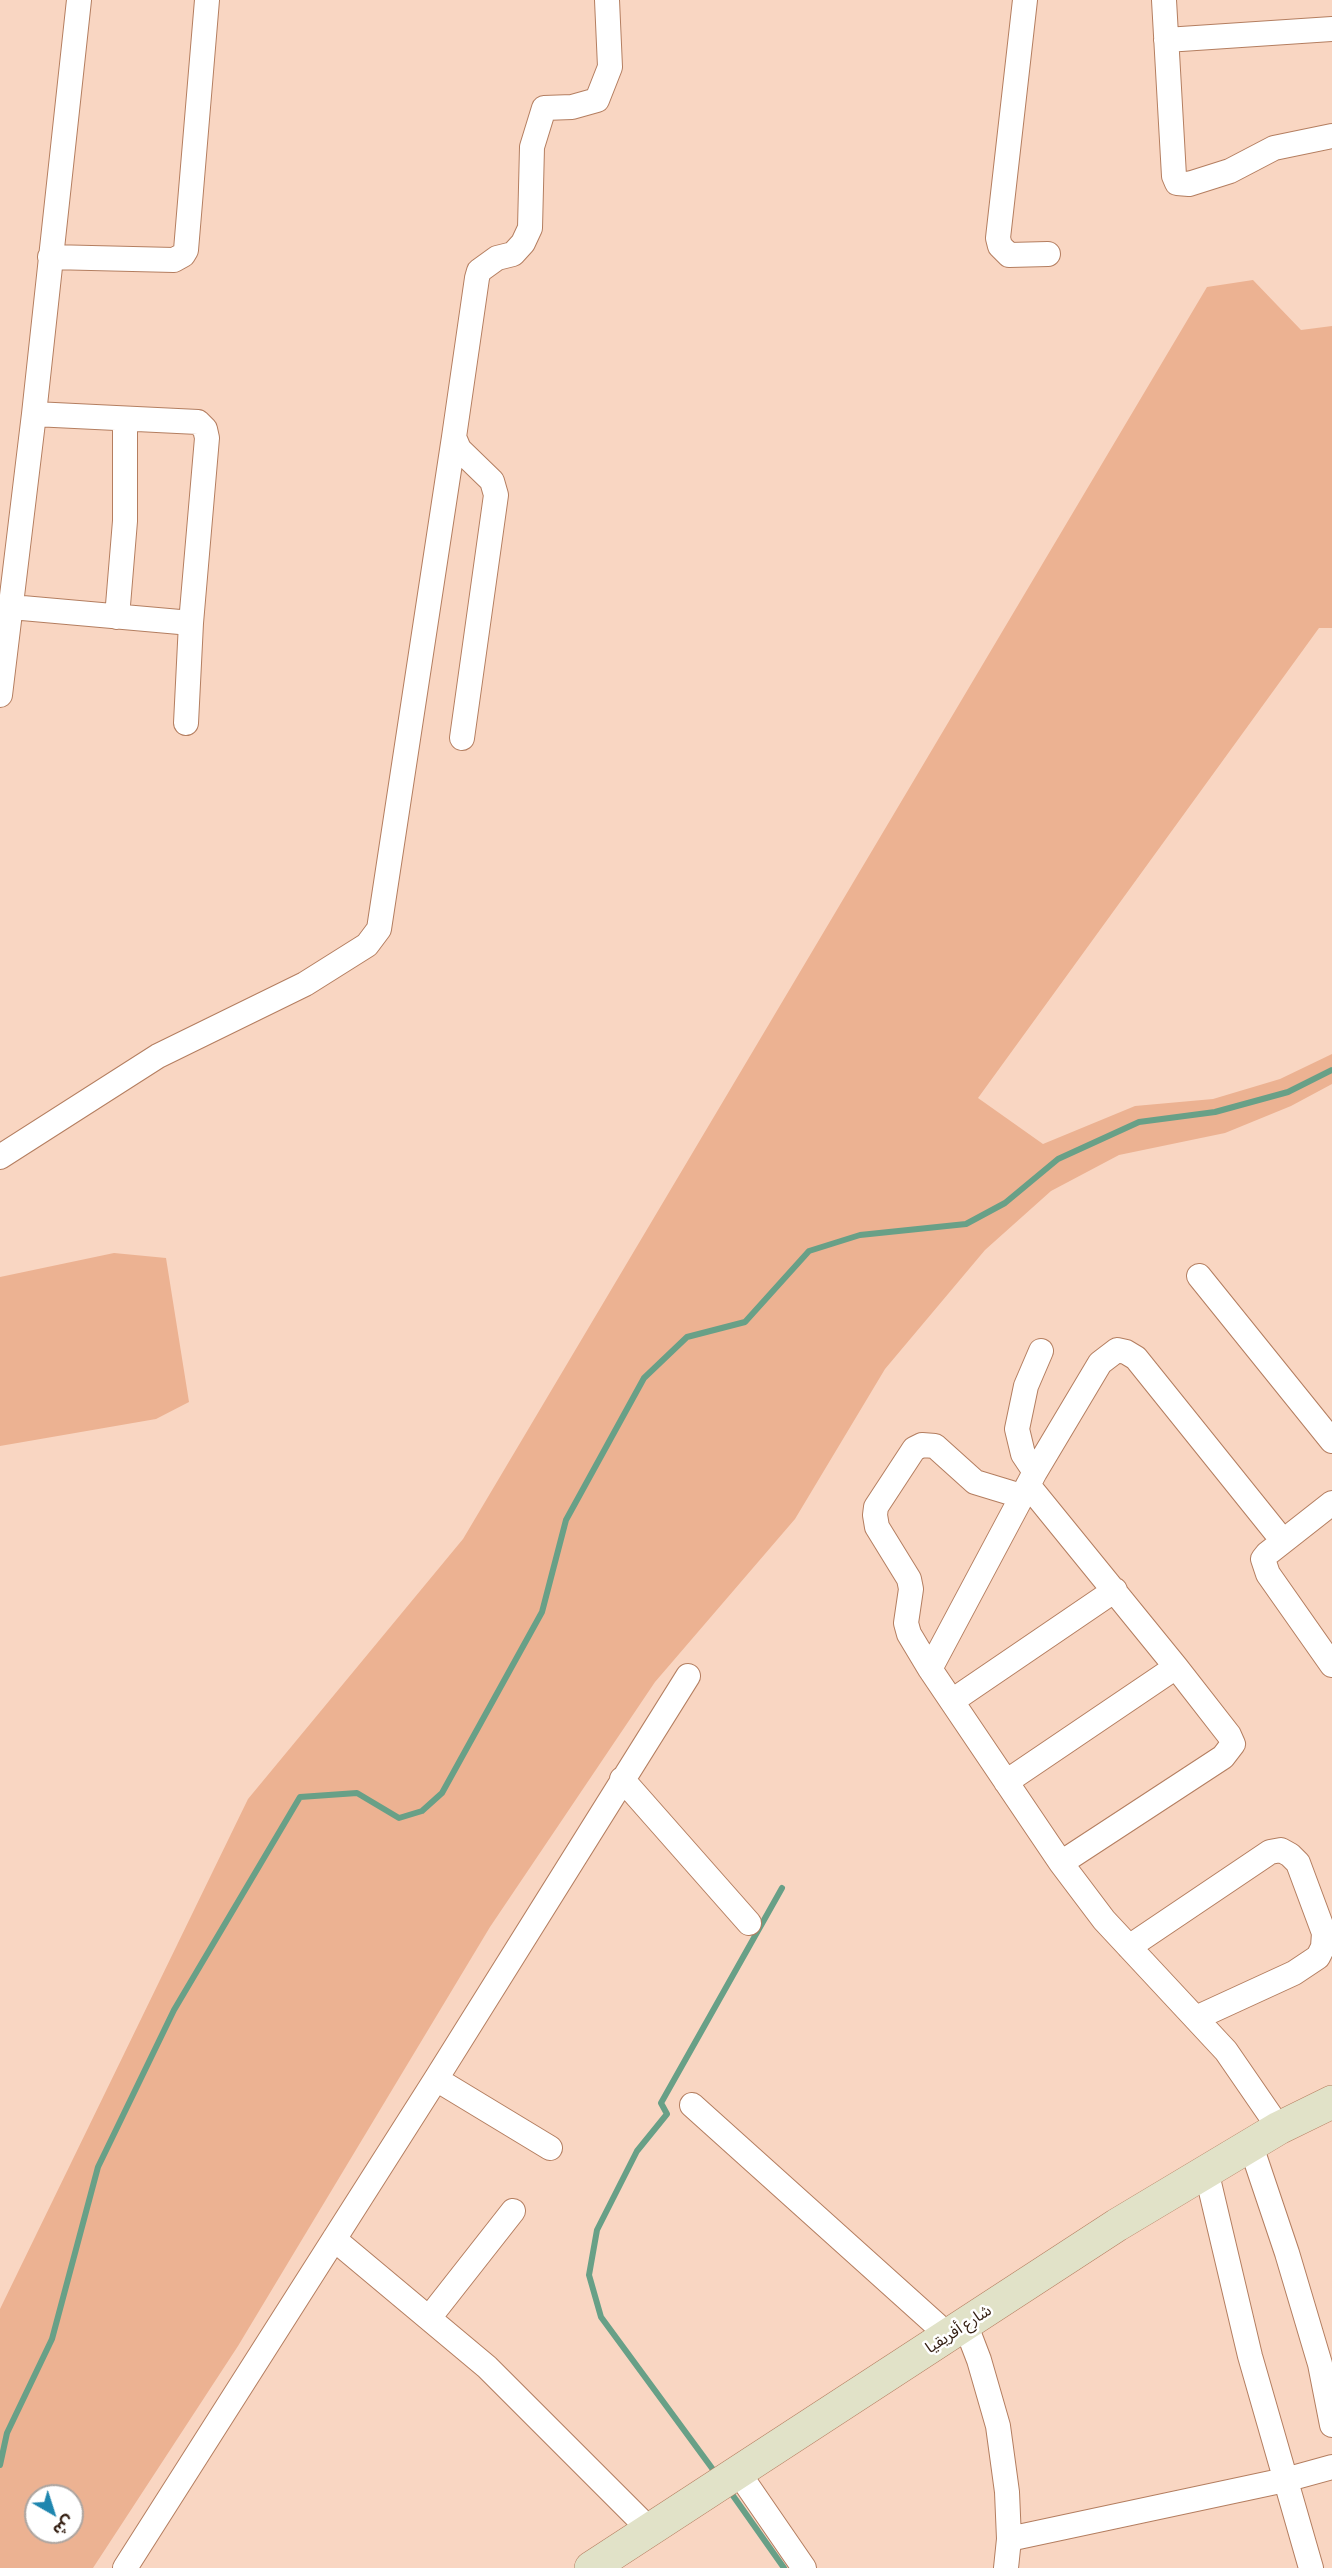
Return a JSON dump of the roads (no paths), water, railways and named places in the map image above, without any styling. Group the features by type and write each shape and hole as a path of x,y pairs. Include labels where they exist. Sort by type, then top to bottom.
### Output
{"street":[{"path":"0,695 34,414 79,0"},
{"path":"50,257 174,260 183,255 186,250 207,0"},
{"path":"0,1157 158,1056 305,984 367,945 379,929 479,271 497,258 513,254 523,243 530,228 532,147 544,108 572,107 597,100 610,67 607,0"},
{"path":"1025,0 998,238 1000,246 1009,255 1048,254"},
{"path":"1164,0 1174,176 1177,183 1189,184 1230,171 1274,148 1332,136"},
{"path":"1166,40 1332,29"},
{"path":"34,414 198,422 207,433 191,623 186,723"},
{"path":"117,617 125,521 125,419"},
{"path":"454,437 459,449 492,481 496,495 462,738"},
{"path":"11,607 191,623"},
{"path":"1199,1276 1332,1441"},
{"path":"930,1669 1025,1487 1100,1363 1118,1350 1136,1358 1283,1541"},
{"path":"1041,1351 1026,1386 1017,1429 1023,1454 1025,1487 1115,1590 1229,1735 1233,1744 1223,1757 1061,1863"},
{"path":"1025,1487 986,1486 965,1476 935,1446 922,1445 914,1449 876,1507 874,1515 877,1527 909,1579 911,1588 906,1623 909,1634 930,1669 1061,1863 1104,1920 1226,2051 1279,2128"},
{"path":"1332,1503 1263,1559 1264,1566 1332,1665"},
{"path":"952,1701 1115,1590"},
{"path":"1006,1782 1176,1667"},
{"path":"125,2568 436,2079 687,1676"},
{"path":"622,1779 749,1923"},
{"path":"1129,1947 1270,1852 1281,1850 1298,1863 1324,1933 1323,1947 1318,1957 1294,1973 1196,2018"},
{"path":"436,2079 549,2148"},
{"name":"شارع أفريقيا","path":"591,2568 958,2331 1088,2244 1206,2170 1279,2128 1332,2102"},
{"path":"692,2105 958,2331 979,2360 998,2426 1007,2492 1009,2539 1006,2568"},
{"path":"1251,2146 1326,2362 1332,2425"},
{"path":"1206,2170 1250,2356 1311,2568"},
{"path":"429,2318 513,2211"},
{"path":"334,2239 503,2383 650,2530"},
{"path":"1009,2539 1284,2480 1332,2467"},
{"path":"738,2472 804,2568"}],"waterway":[{"path":"0,2465 7,2433 52,2339 98,2167 174,2010 300,1797 357,1793 399,1818 422,1811 442,1793 542,1612 566,1520 644,1378 687,1337 745,1322 809,1251 860,1235 966,1224 1005,1203 1058,1159 1139,1122 1215,1112 1288,1092 1332,1070"},
{"path":"717,2475 601,2317 589,2275 597,2230 637,2151 667,2114 661,2103 782,1888"},
{"path":"729,2490 784,2568"}]}
